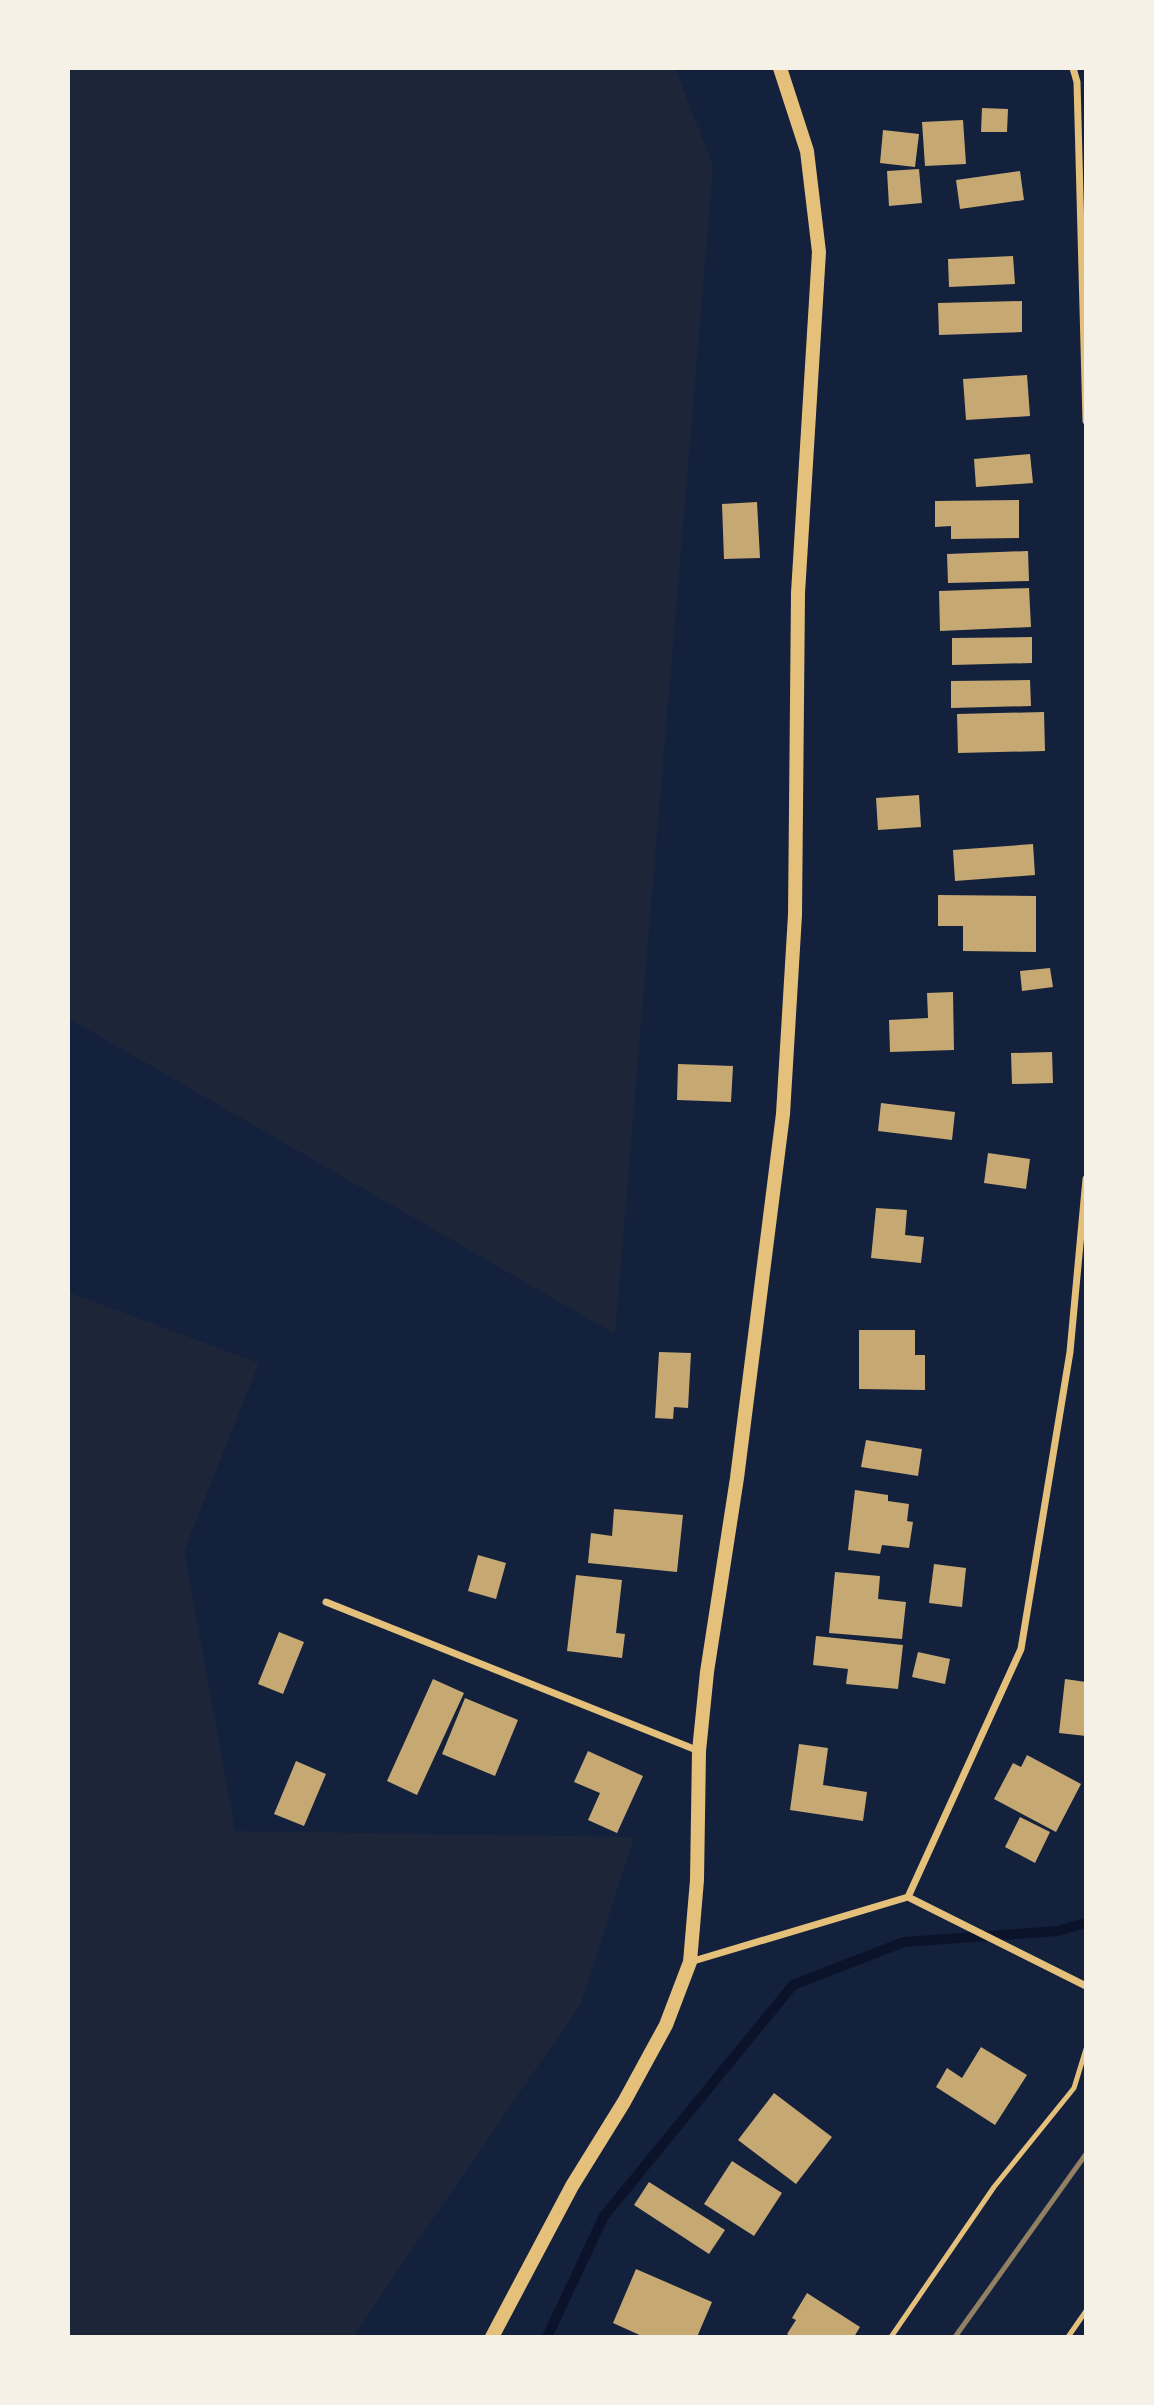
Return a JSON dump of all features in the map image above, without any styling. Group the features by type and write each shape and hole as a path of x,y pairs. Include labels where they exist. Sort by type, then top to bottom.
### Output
{"main road":[{"path":"492,2337 572,2186 624,2102 666,2025 690,1962 697,1880 699,1751 707,1672 737,1478 783,1114 795,915 798,593 820,252 807,151 780,68"}],"street":[{"path":"1073,68 1077,82 1086,421"},
{"path":"908,1897 1021,1649 1070,1352 1086,1179"},
{"path":"326,1602 699,1751"},
{"path":"690,1962 908,1897 1086,1986"}],"lane":[{"path":"891,2337 994,2187 1074,2088 1086,2049"},
{"path":"1068,2337 1086,2311"}],"shaded area":[{"path":"68,68 675,68 713,166 615,1334 68,1018"},
{"path":"68,1292 259,1363 184,1551 235,1831 634,1837 581,2003 352,2337 68,2337"}],"building":[{"path":"982,108 1008,109 1007,132 981,132"},
{"path":"963,120 966,164 925,166 922,122"},
{"path":"883,130 919,134 915,167 880,163"},
{"path":"919,169 922,203 889,206 887,171"},
{"path":"1020,171 1024,200 960,209 956,180"},
{"path":"1013,256 1015,284 949,287 948,259"},
{"path":"1022,301 1022,332 939,335 938,303"},
{"path":"1027,375 1030,416 966,420 963,379"},
{"path":"1030,454 1033,483 976,487 974,459"},
{"path":"1019,500 1019,538 951,539 951,526 935,527 935,501"},
{"path":"757,502 760,558 724,559 722,504"},
{"path":"1028,551 1029,581 948,583 947,554"},
{"path":"1029,588 1031,627 940,631 939,591"},
{"path":"1032,637 1032,663 952,665 952,638"},
{"path":"1030,680 1031,706 951,708 951,681"},
{"path":"1044,712 1045,751 958,753 957,714"},
{"path":"919,795 921,827 878,830 876,798"},
{"path":"1033,844 1035,875 955,881 953,850"},
{"path":"938,895 1036,896 1036,952 963,951 963,926 938,926"},
{"path":"1050,968 1053,987 1022,991 1020,971"},
{"path":"953,992 954,1050 890,1052 889,1020 928,1018 927,993"},
{"path":"1052,1052 1053,1083 1012,1084 1011,1053"},
{"path":"678,1064 733,1066 731,1102 677,1100"},
{"path":"881,1103 955,1112 952,1140 878,1131"},
{"path":"988,1153 1030,1159 1026,1189 984,1183"},
{"path":"876,1208 907,1210 905,1235 924,1237 921,1263 871,1258"},
{"path":"859,1330 915,1330 915,1355 925,1355 925,1390 859,1389"},
{"path":"659,1352 691,1353 688,1408 674,1407 673,1419 655,1418"},
{"path":"866,1440 922,1449 918,1476 861,1467"},
{"path":"855,1490 888,1495 888,1501 909,1504 907,1521 913,1522 909,1548 882,1545 880,1554 848,1550"},
{"path":"614,1509 683,1515 677,1572 588,1563 591,1533 612,1536"},
{"path":"478,1555 506,1563 496,1599 468,1591"},
{"path":"934,1564 966,1568 962,1607 929,1603"},
{"path":"835,1572 880,1576 878,1599 906,1602 902,1639 829,1633"},
{"path":"576,1575 622,1580 616,1633 625,1634 622,1658 567,1651"},
{"path":"279,1632 304,1642 283,1694 258,1684"},
{"path":"816,1636 903,1645 898,1689 846,1684 848,1669 813,1665"},
{"path":"918,1652 950,1659 945,1684 912,1677"},
{"path":"433,1679 464,1693 417,1795 387,1781"},
{"path":"1065,1679 1086,1682 1086,1736 1059,1733"},
{"path":"465,1698 518,1720 495,1776 442,1754"},
{"path":"799,1744 828,1748 823,1785 867,1792 863,1821 790,1810"},
{"path":"588,1751 643,1776 617,1833 588,1820 600,1793 574,1782"},
{"path":"1027,1755 1081,1784 1056,1832 994,1799 1013,1763 1021,1767"},
{"path":"296,1761 326,1774 304,1826 274,1814"},
{"path":"1020,1817 1050,1832 1035,1863 1005,1847"},
{"path":"981,2047 1027,2075 995,2125 936,2087 947,2068 962,2078"},
{"path":"774,2093 832,2137 796,2184 738,2140"},
{"path":"732,2161 782,2193 754,2236 704,2204"},
{"path":"649,2182 725,2230 709,2254 634,2205"},
{"path":"636,2269 712,2302 697,2337 644,2337 613,2323"},
{"path":"807,2293 860,2327 854,2337 792,2337 787,2334 796,2320 792,2318"}],"waterway":[{"path":"547,2337 604,2216 793,1985 904,1942 1057,1931 1086,1923"}],"railway":[{"path":"955,2337 1086,2154"}]}
